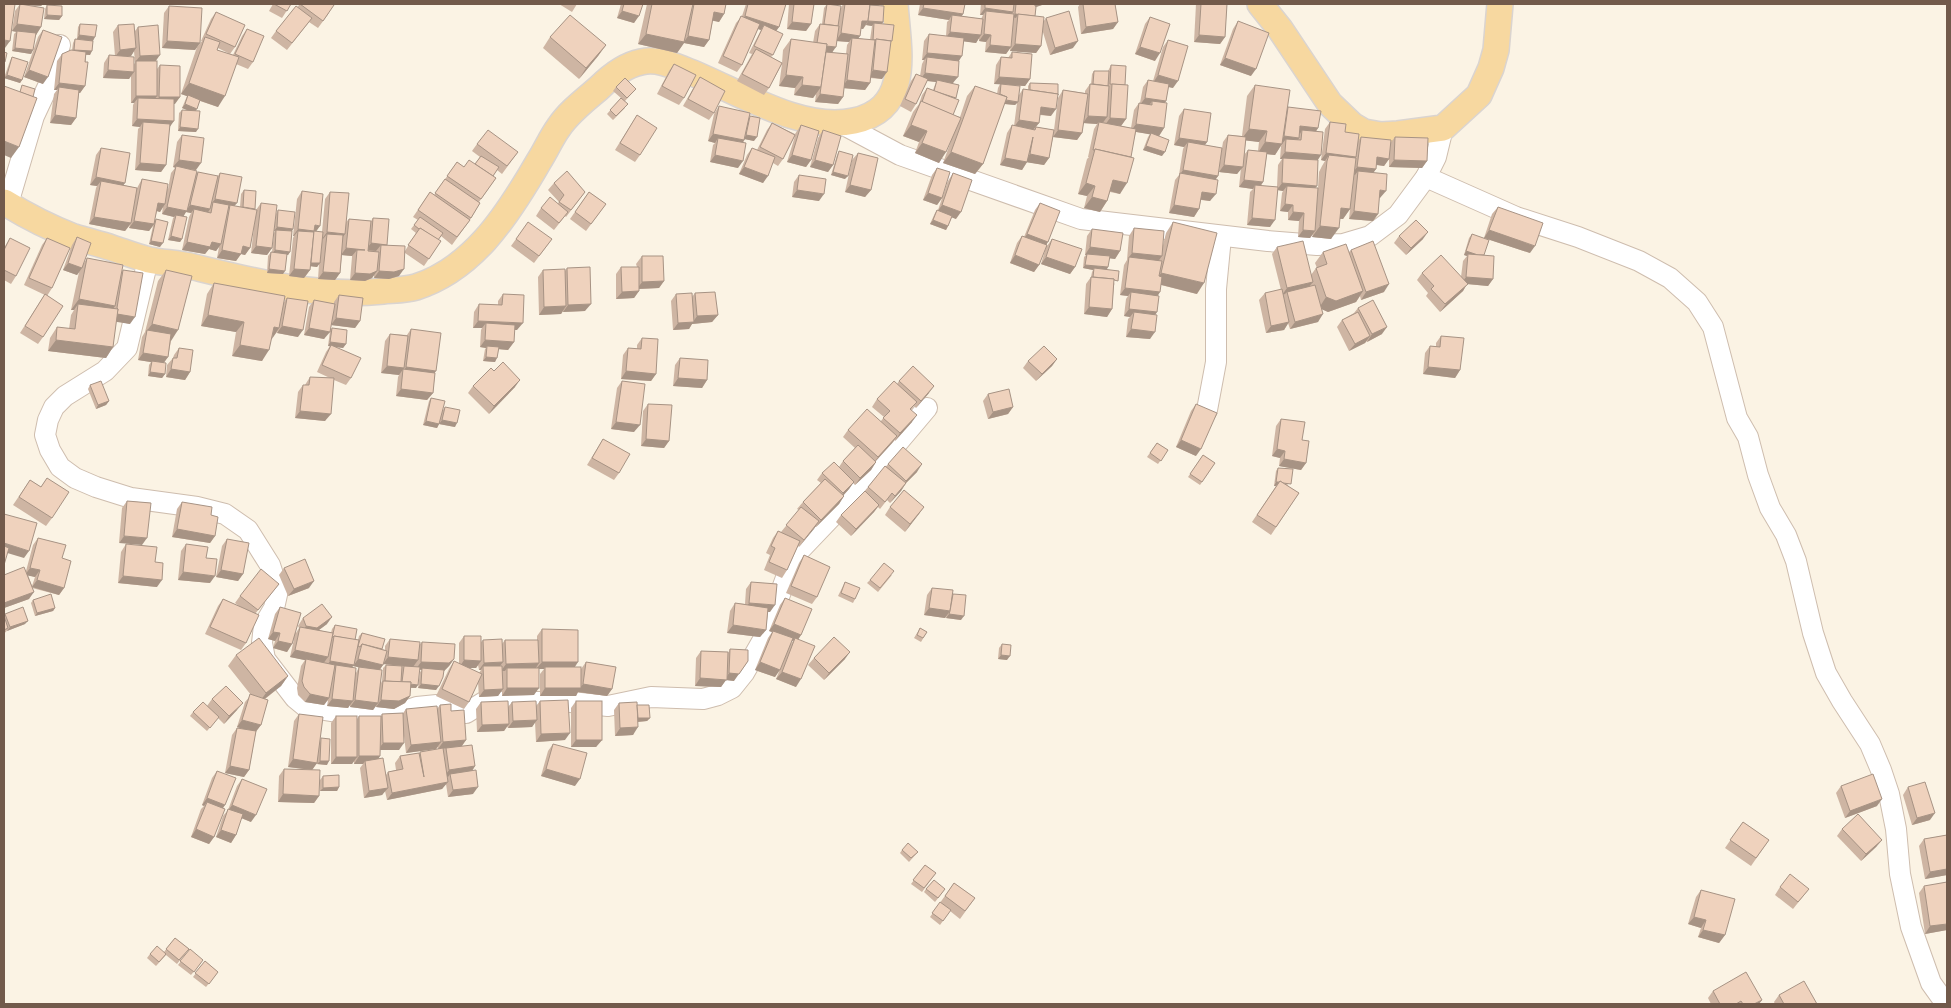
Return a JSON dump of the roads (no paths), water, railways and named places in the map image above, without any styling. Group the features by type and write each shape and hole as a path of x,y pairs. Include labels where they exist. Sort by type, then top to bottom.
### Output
{"main road":[{"path":"6,203 72,236 148,260 190,266 238,278 336,293 414,288 438,278 460,265 486,239 538,164 559,126 608,79 625,68 640,62 654,60 679,68 794,117 819,124 842,124 875,114 892,97 897,82 899,58 895,4"},
{"path":"1260,4 1280,29 1330,104 1352,125 1364,132 1381,135 1443,128 1479,95 1496,50 1500,4"}],"street":[{"path":"6,203 34,116 49,84 60,45"},
{"path":"842,124 900,155 1081,219 1221,237 1317,245 1343,244 1370,236 1398,215 1426,178 1436,157 1443,128"},
{"path":"1426,178 1516,217 1578,237 1639,261 1670,278 1697,302 1713,327 1737,418 1748,437 1758,475 1770,508 1786,535 1796,561 1813,633 1826,673 1870,744 1889,794 1896,829 1900,874 1911,927 1931,983 1946,1004"},
{"path":"1208,410 1216,362 1216,289 1221,237"},
{"path":"148,260 127,348 105,372 65,396 54,407 48,420 46,435 50,450 60,467 75,478 96,487 132,498 197,507 225,514 248,530 270,565 278,590 274,608 264,625 262,643 265,659 295,698 306,707 360,716 396,714 417,707 437,706 466,713 484,702 571,702 608,706 651,697 703,699 718,695 732,688 744,673 764,638 787,575 799,551 862,485 927,408"}]}
